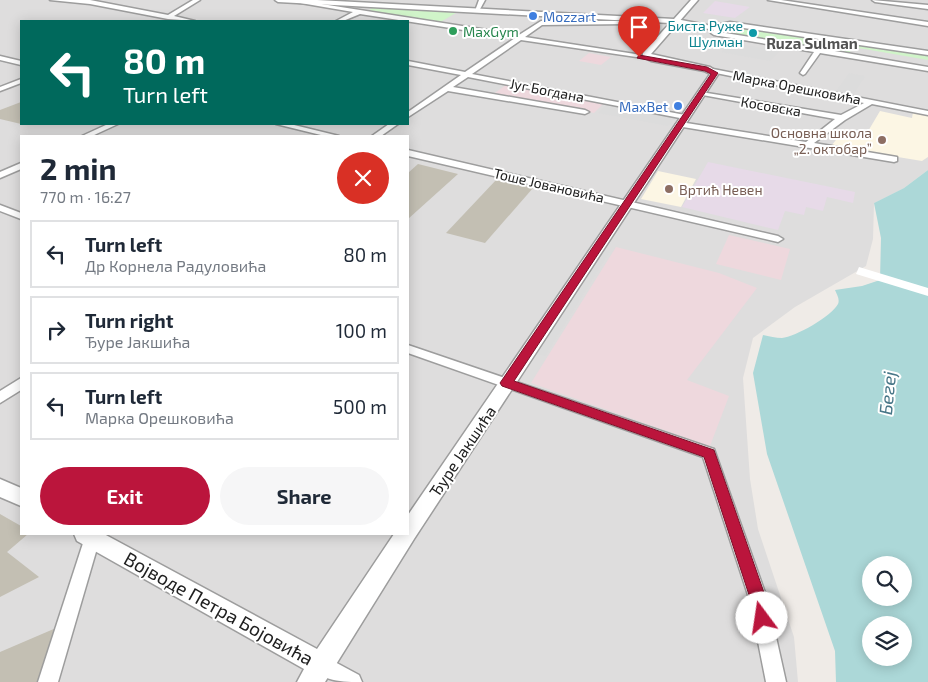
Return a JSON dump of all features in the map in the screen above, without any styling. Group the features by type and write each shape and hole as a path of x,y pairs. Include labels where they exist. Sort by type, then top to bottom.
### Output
{"street":[{"path":"53,0 90,2 187,20"},
{"path":"168,16 197,0"},
{"path":"278,0 676,21 719,29"},
{"path":"286,0 337,8"},
{"path":"477,10 482,0"},
{"path":"648,58 646,54 695,0"},
{"path":"766,6 771,0 928,24"},
{"path":"875,0 928,7"},
{"path":"324,2 337,8"},
{"path":"341,20 380,5"},
{"name":"Марка Орешковића","path":"337,8 408,20"},
{"name":"Марка Орешковића","path":"409,20 648,58 928,113"},
{"path":"409,114 539,24 545,22 628,22"},
{"path":"928,52 730,24 724,25 714,34 928,69"},
{"path":"803,73 817,51 829,37"},
{"path":"0,58 20,63"},
{"name":"Југ Богдана","path":"409,63 683,121 894,159"},
{"name":"Ђуре Јакшића","path":"409,530 626,203 715,73 713,71"},
{"path":"0,89 20,81"},
{"name":"Југ Богдана","path":"446,88 585,112"},
{"name":"Косовска","path":"701,94 842,118"},
{"path":"808,145 808,142 842,118 871,102"},
{"path":"88,135 112,125"},
{"path":"285,125 331,135"},
{"path":"378,135 392,125"},
{"name":"Тоше Јовановића","path":"409,153 778,239"},
{"path":"0,175 20,166"},
{"path":"0,208 20,216"},
{"path":"409,349 709,453 759,601 776,682"},
{"path":"0,398 20,384"},
{"path":"0,487 20,497"},
{"name":"Ђуре Јакшића","path":"315,673 406,535"},
{"path":"48,682 89,536"},
{"name":"Војводе Петра Бојовића","path":"89,536 315,673 352,682"}],"shaded area":[{"path":"0,0 928,0 928,170 904,188 874,203 873,239 866,266 795,307 753,338 743,378 750,479 758,529 794,637 798,682 0,682"},
{"path":"715,1 750,7 735,18 703,13"},
{"path":"626,25 658,25 664,27 643,52 638,51 636,53 622,51 625,47 639,49 654,31 624,27"},
{"path":"732,43 780,51 770,61 721,52"},
{"path":"589,53 611,57 601,65 579,61"},
{"path":"849,73 865,76 854,94 836,91"},
{"path":"468,76 505,84 490,96 450,89"},
{"path":"506,85 603,104 594,113 495,93"},
{"path":"20,102 20,124 0,119 0,110"},
{"path":"607,104 675,117 668,126 598,113"},
{"name":"Основна школа „2. октобар”","path":"880,111 912,118 913,112 928,115 928,157 922,161 831,146 845,129 867,133"},
{"path":"708,162 855,192 853,203 827,197 823,211 806,207 804,215 785,211 778,230 682,207"},
{"path":"418,164 458,174 409,218 409,172"},
{"name":"Вртић Невен","path":"658,171 696,179 681,207 641,199"},
{"path":"496,180 533,188 485,243 446,233"},
{"path":"729,235 790,249 781,280 716,264"},
{"path":"616,247 719,273 757,288 687,380 729,396 710,446 531,383"},
{"path":"601,249 610,251 545,356 534,353"},
{"path":"0,514 20,525 20,535 27,535 7,552 39,577 0,597"},
{"path":"56,628 40,682 0,682 0,652"}],"green space":[{"path":"372,8 459,11 439,23 367,12"},
{"path":"729,25 826,38 816,50 717,34"},
{"path":"830,38 928,54 928,60 853,47 848,55 820,50"}],"water":[{"name":"Бегеј","path":"928,170 928,682 836,682 835,651 767,454 753,373 763,335 782,338 795,334 821,320 834,309 839,300 835,290 862,286 880,280 881,238 874,203 904,188"}],"pier":[{"path":"859,267 928,288 928,296 856,274"}],"place":[{"name":"Mozzart","path":"533,16"},
{"name":"MaxGym","path":"453,31"},
{"name":"Биста Руже Шулман","path":"753,33"},
{"name":"MaxBet","path":"678,106"},
{"name":"Основна школа „2. октобар”","path":"882,140"},
{"name":"Вртић Невен","path":"669,189"}],"district":[{"name":"Ruza Sulman","path":"812,43"}],"route":[{"path":"639,57 707,69 715,73 626,203 567,296 506,383 709,453 759,601 762,618"}]}
